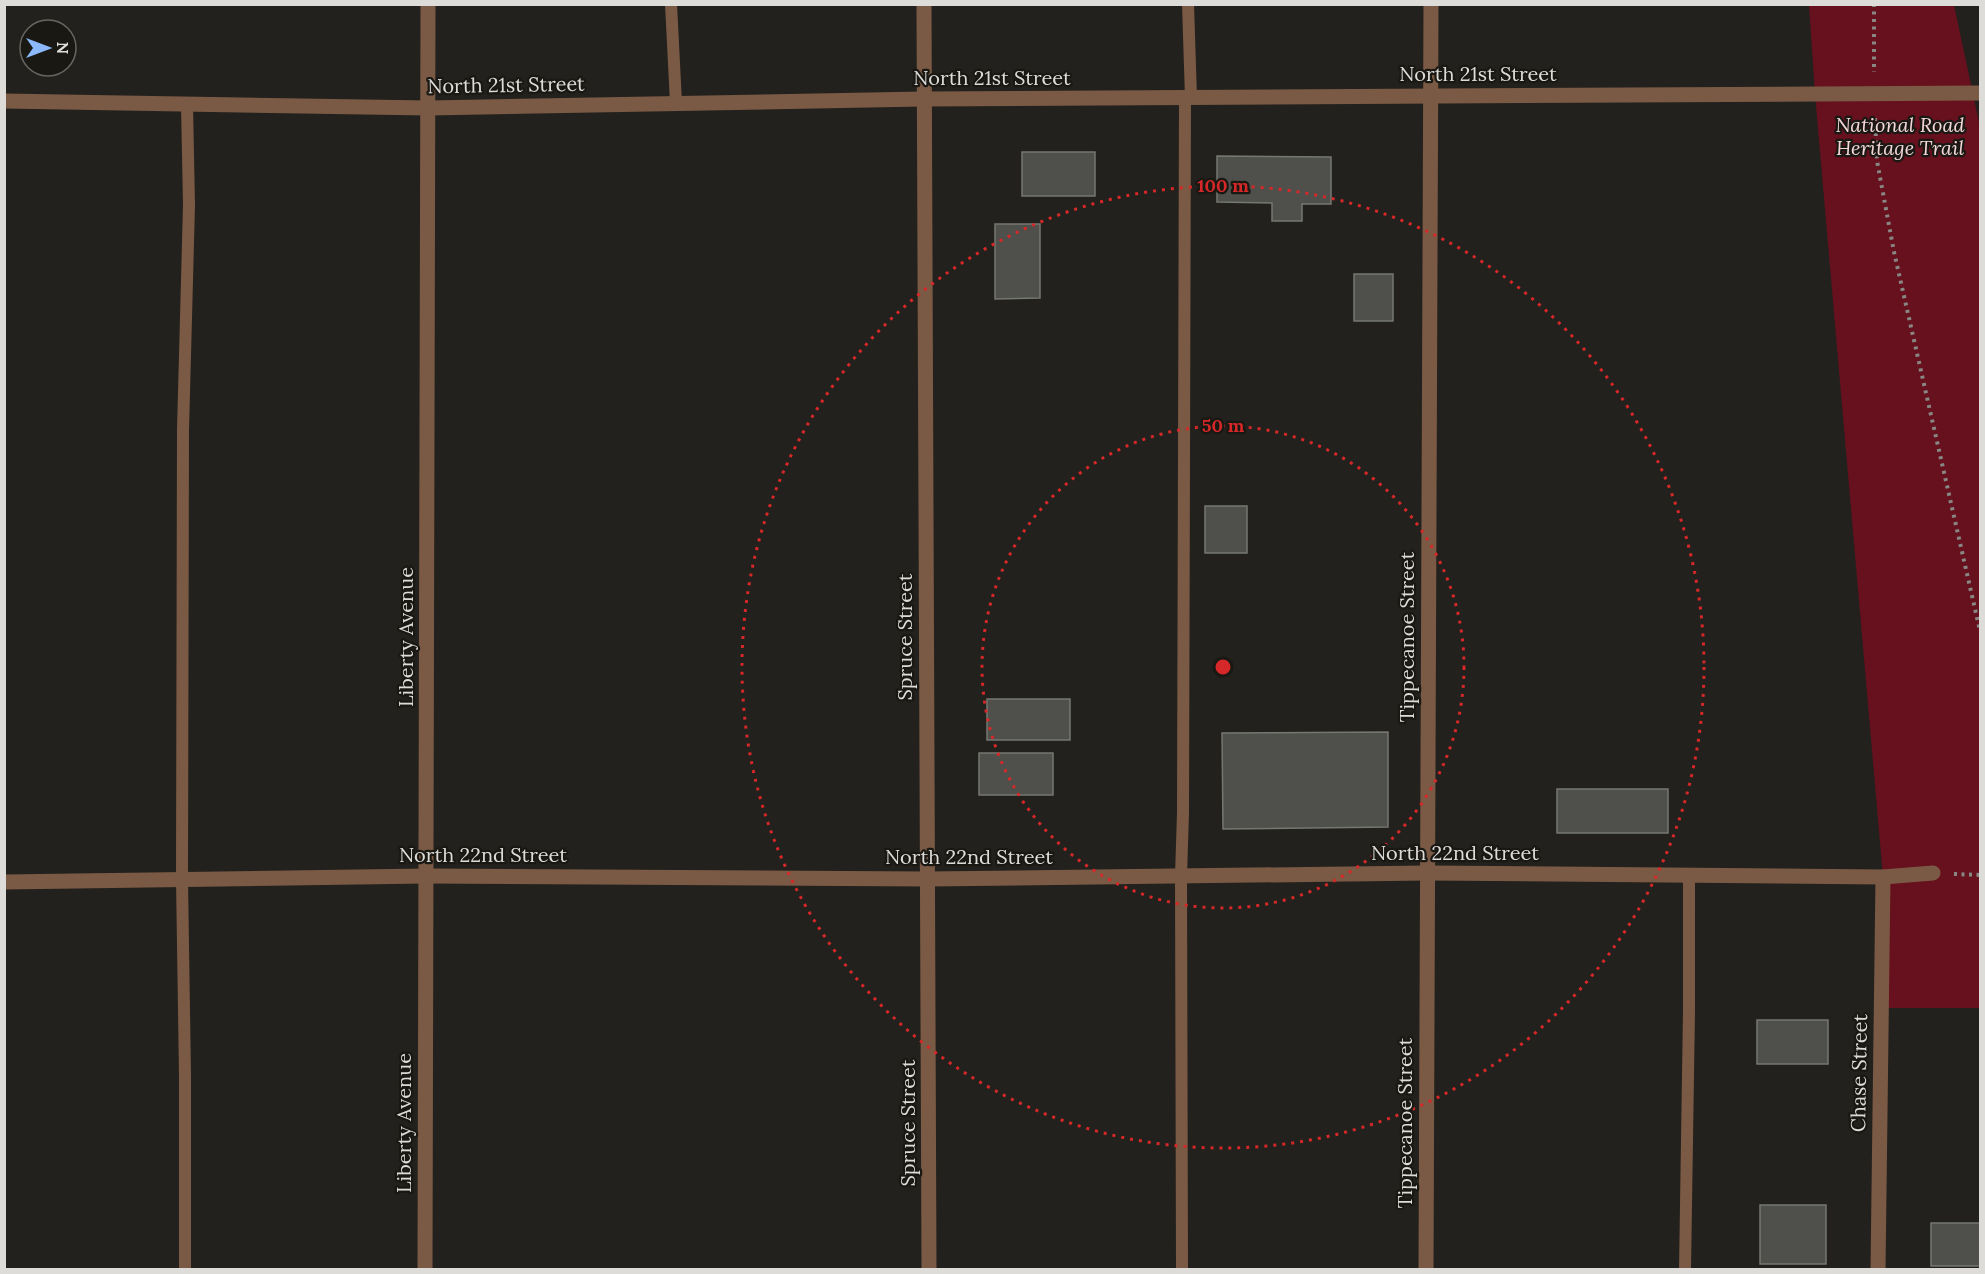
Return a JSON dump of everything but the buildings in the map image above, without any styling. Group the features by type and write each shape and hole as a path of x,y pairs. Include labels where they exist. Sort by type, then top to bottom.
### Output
{"street":[{"name":"Liberty Avenue","path":"424,1269 428,4"},
{"name":"Spruce Street","path":"924,4 929,1269"},
{"name":"Tippecanoe Street","path":"1426,1269 1431,4"},
{"name":"North 21st Street","path":"4,101 428,108 923,99 1980,93"},
{"name":"North 22nd Street","path":"4,882 426,876 928,879 1427,873 1884,877 1933,873"},
{"name":"Chase Street","path":"1878,1269 1884,877"}],"lane":[{"path":"671,4 676,103"},
{"path":"1182,1269 1181,876 1184,789 1188,4"},
{"path":"184,1269 183,430 189,205 187,104"},
{"path":"1685,1269 1689,875"}],"path":[{"path":"1874,4 1874,69"},
{"path":"1874,113 1877,161 1894,252 1980,631"}],"green space":[{"name":"National Road Heritage Trail","path":"1809,5 1954,5 1980,127 1980,1008 1881,1008 1883,877"}]}
